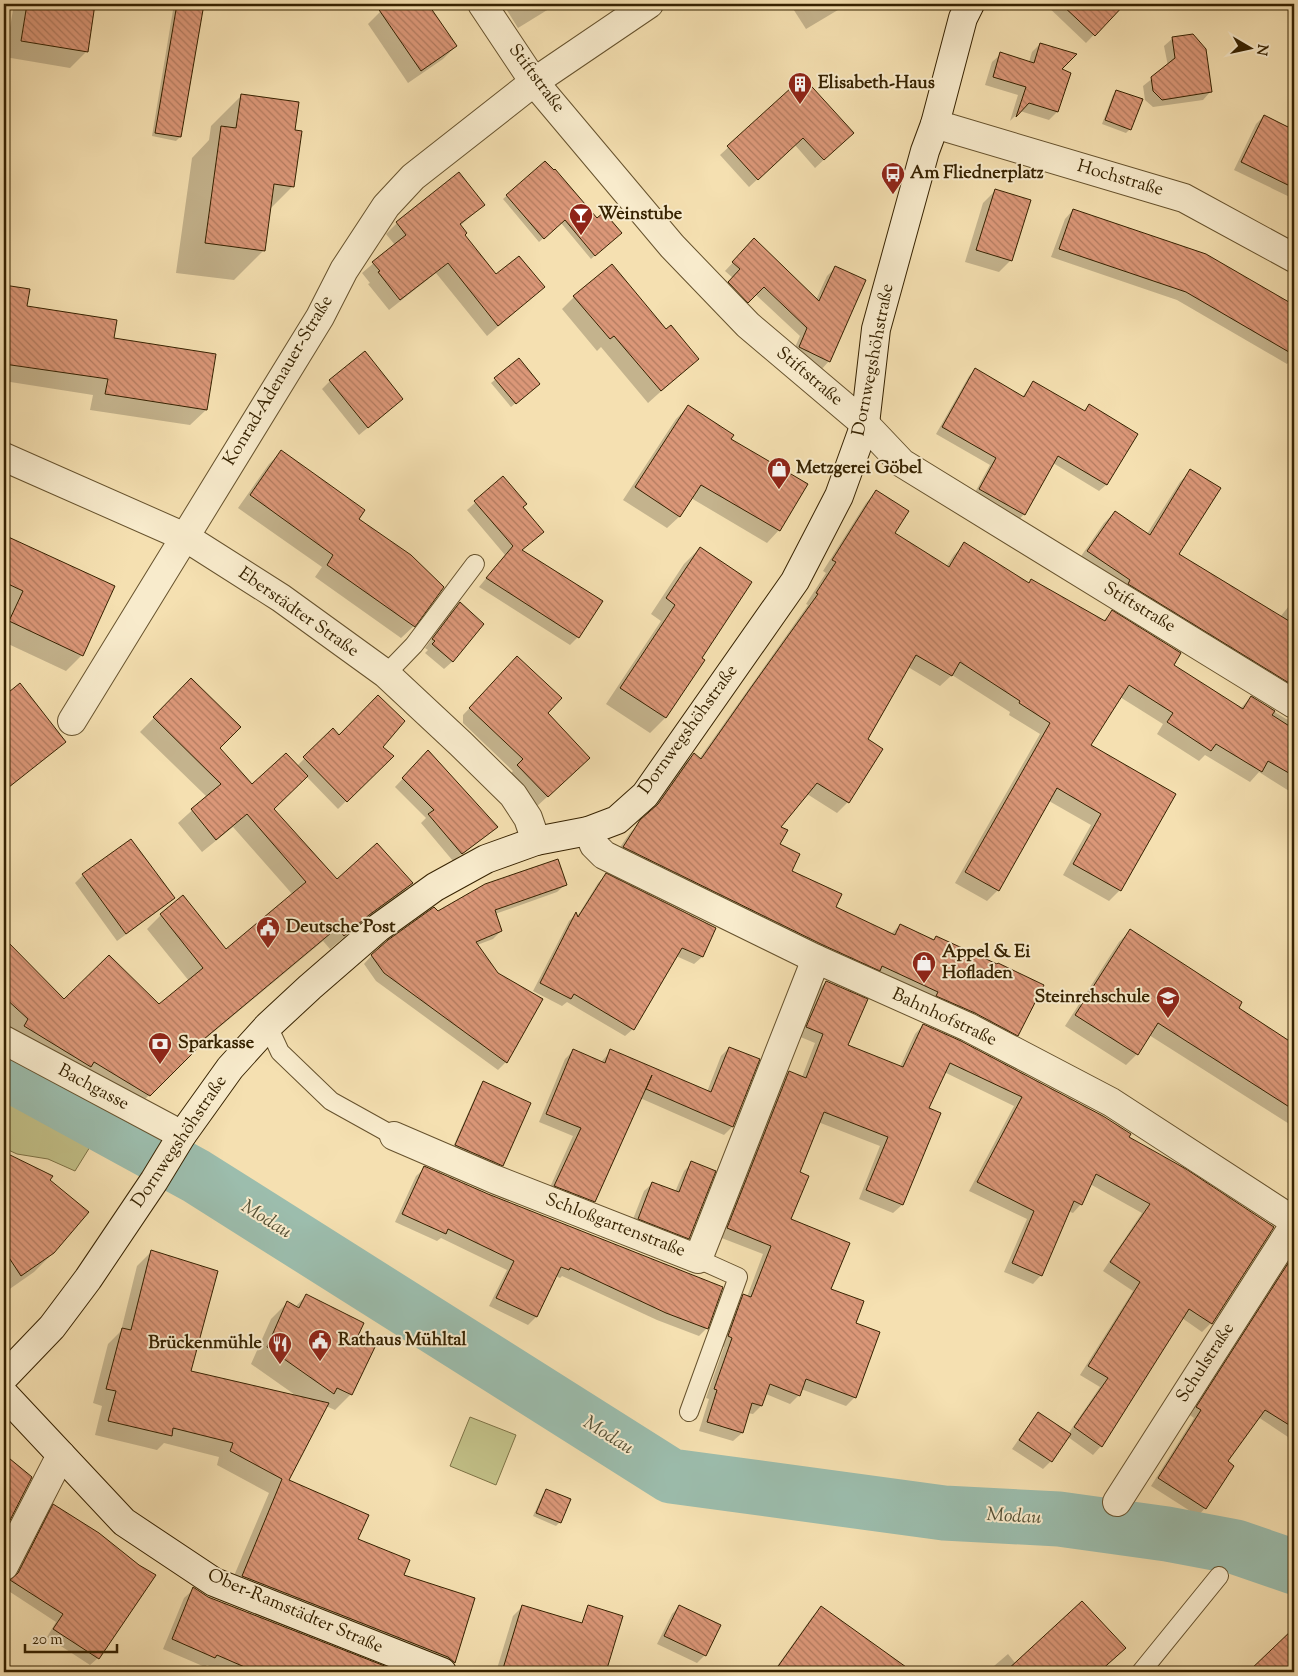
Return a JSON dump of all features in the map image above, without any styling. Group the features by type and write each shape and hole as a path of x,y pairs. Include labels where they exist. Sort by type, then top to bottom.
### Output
{"street":[{"name":"Stiftstraße","path":"482,4 534,82 672,246 741,318 810,379 865,424 902,463 1294,704"},
{"name":"Konrad-Adenauer-Straße","path":"72,721 320,317 344,270 386,206 412,177 534,82 649,4"},
{"name":"Dornwegshöhstraße","path":"4,1377 52,1327 88,1279 182,1136 230,1068 268,1026 378,928 435,887 486,859 536,841 588,831 617,820 645,794 795,581 839,496 865,424 876,329 925,151 935,124 964,18 970,4"},
{"name":"Hochstraße","path":"935,124 1184,198 1294,258"},
{"name":"Eberstädter Straße","path":"4,456 185,537 281,598 386,674 513,795 528,818 536,841"},
{"name":"Bahnhofstraße","path":"588,831 594,845 604,855 816,959 968,1027 1111,1102 1294,1220"},
{"name":"Schloßgartenstraße","path":"394,1136 494,1179 698,1259 816,959"},
{"name":"Bachgasse","path":"4,1040 182,1136"},
{"name":"Schulstraße","path":"1117,1502 1294,1225"},
{"name":"Ober-Ramstädter Straße","path":"4,1394 124,1522 214,1582 442,1672"},
{"path":"4,1566 61,1455"}],"lane":[{"path":"386,674 414,646 475,564"},
{"name":"Schloßgartenstraße","path":"268,1026 280,1052 331,1100 394,1136"},
{"path":"689,1412 738,1278 698,1259"},
{"path":"1141,1672 1219,1576"}],"shaded area":[{"path":"4,1056 25,1069 147,1128 127,1157 4,1090"},
{"path":"4,1091 93,1142 75,1171 48,1159 17,1154 4,1148"},
{"path":"470,1417 516,1435 496,1485 450,1466"}],"building":[{"path":"27,4 95,4 88,52 21,41"},
{"path":"177,4 204,4 181,137 155,133"},
{"path":"375,4 428,4 457,46 421,71"},
{"path":"1061,4 1125,4 1095,36"},
{"path":"1193,34 1206,49 1212,92 1162,100 1153,91 1151,77 1175,58 1172,37"},
{"path":"1040,43 1077,54 1062,69 1071,73 1058,112 1029,103 1016,117 1026,87 993,77 1000,52 1034,63"},
{"name":"Elisabeth-Haus","path":"803,77 854,133 824,160 803,138 758,180 727,146"},
{"path":"1116,90 1143,99 1131,130 1105,120"},
{"path":"241,94 299,102 295,130 302,131 294,187 274,184 265,251 205,243 221,126 236,128"},
{"path":"1264,115 1294,130 1294,188 1241,162"},
{"path":"545,161 555,169 597,218 604,212 622,233 595,256 565,220 544,239 506,195"},
{"path":"459,172 485,205 460,224 467,233 465,235 496,274 519,256 545,287 498,326 448,263 400,300 372,262 406,235 396,222"},
{"path":"995,189 1031,200 1012,261 976,250"},
{"path":"1073,209 1206,254 1294,305 1294,355 1186,292 1059,249"},
{"path":"754,238 819,301 835,266 866,280 830,362 799,347 807,328 764,287 748,303 728,282 740,269 732,262"},
{"path":"612,264 666,329 671,325 699,359 661,391 614,336 610,339 573,296"},
{"path":"4,285 30,289 27,306 117,320 114,338 216,354 207,410 105,394 108,379 4,364"},
{"path":"365,351 403,399 368,428 329,380"},
{"path":"519,358 540,384 516,404 494,378"},
{"path":"975,368 1024,397 1033,381 1085,411 1089,404 1138,434 1107,485 1058,456 1025,515 979,489 996,458 942,427"},
{"path":"688,405 734,435 731,439 808,484 780,531 701,485 680,517 635,487"},
{"path":"281,450 365,510 359,519 411,555 444,587 415,627 327,565 333,555 250,495"},
{"path":"1190,469 1221,488 1179,554 1294,624 1294,686 1128,584 1130,580 1087,551 1115,511 1150,535"},
{"path":"503,476 527,504 523,507 544,532 522,550 603,601 579,638 486,578 513,546 474,501"},
{"path":"876,490 909,511 895,533 949,567 964,542 1029,583 1031,579 1105,621 1112,610 1181,653 1174,665 1243,709 1251,696 1275,711 1272,715 1294,729 1294,776 1268,761 1262,772 1216,744 1211,751 1167,722 1173,713 1129,685 1091,745 1176,794 1121,891 1073,864 1101,814 1057,788 999,891 965,872 1050,723 960,662 952,676 916,655 868,739 883,749 849,803 817,783 781,827 788,830 780,844 800,854 792,871 842,894 836,907 895,935 900,924 934,940 936,936 1044,985 1018,1036 975,1013 936,996 938,992 882,966 880,971 823,945 623,847 640,820 658,804 694,753 701,759 818,594 816,593 836,562 832,560"},
{"path":"4,535 115,586 83,656 9,621 23,591 4,582"},
{"path":"700,547 752,582 702,658 705,660 666,718 620,688 675,605 666,598"},
{"path":"460,602 484,624 453,662 432,644 435,641 432,639"},
{"path":"517,656 562,698 548,713 590,758 548,797 517,765 523,759 469,708"},
{"path":"191,678 241,727 220,748 252,784 286,753 308,776 274,809 337,879 377,843 413,883 344,936 337,928 198,1044 200,1046 150,1096 94,1062 91,1067 24,1026 28,1019 4,997 4,938 64,999 109,955 159,1004 203,968 160,914 183,895 226,949 306,882 247,814 216,840 191,809 221,784 153,717"},
{"path":"20,683 66,742 4,791 4,696"},
{"path":"378,695 405,721 383,747 394,756 347,802 303,757 333,728 339,735"},
{"path":"428,750 498,827 462,854 428,814 434,810 402,778"},
{"path":"131,839 175,898 126,934 82,874"},
{"path":"558,859 567,885 495,910 502,931 476,942 498,973 543,999 507,1063 384,973 371,955 388,940 434,907 438,911 485,884"},
{"path":"606,873 716,928 703,957 682,948 634,1030 574,994 571,999 540,983 576,912 578,917"},
{"name":"Steinrehschule","path":"1130,929 1242,1002 1239,1008 1294,1044 1294,1110 1158,1023 1138,1055 1075,1015"},
{"path":"826,981 868,999 848,1045 903,1067 923,1024 961,1041 1103,1116 1131,1134 1129,1137 1186,1169 1274,1227 1212,1324 1189,1309 1102,1447 1074,1427 1108,1378 1088,1366 1140,1282 1110,1262 1150,1204 1096,1174 1082,1205 1074,1201 1042,1276 1012,1263 1034,1211 977,1182 1022,1097 950,1063 929,1108 941,1113 903,1205 866,1190 888,1137 824,1112 800,1172 809,1176 791,1219 850,1243 831,1289 864,1301 856,1323 880,1332 856,1398 806,1379 800,1396 770,1384 762,1406 752,1403 743,1433 707,1422 717,1390 714,1389 732,1338 728,1336 743,1294 751,1297 771,1246 727,1228 789,1071 806,1078 823,1034 806,1027"},
{"path":"729,1047 760,1059 733,1127 646,1089 652,1075 595,1202 554,1186 581,1128 546,1114 573,1049 605,1063 610,1049 711,1092"},
{"path":"483,1081 531,1103 503,1166 455,1145"},
{"path":"4,1152 53,1176 50,1180 89,1212 54,1253 21,1276 4,1250"},
{"path":"691,1161 716,1171 689,1239 638,1219 652,1182 679,1192"},
{"path":"424,1166 488,1194 723,1287 708,1329 666,1313 570,1268 569,1270 561,1267 537,1317 496,1298 514,1261 448,1229 446,1234 402,1214"},
{"path":"151,1250 218,1271 191,1371 329,1403 289,1480 369,1515 358,1539 410,1560 404,1575 475,1598 455,1663 448,1657 242,1576 282,1479 230,1451 233,1443 173,1428 172,1436 108,1421 116,1391 106,1389 122,1328 131,1330"},
{"path":"1294,1254 1294,1428 1265,1410 1228,1461 1234,1466 1206,1509 1158,1478 1201,1410 1196,1407"},
{"path":"306,1294 364,1323 357,1338 375,1347 352,1395 337,1388 334,1394 267,1347 287,1301 299,1308"},
{"path":"1038,1412 1071,1434 1052,1462 1019,1440"},
{"path":"4,1454 32,1477 4,1532"},
{"path":"546,1489 571,1499 561,1523 536,1513"},
{"path":"53,1504 99,1533 139,1565 156,1575 99,1659 53,1629 63,1614 10,1580 18,1573"},
{"path":"193,1587 208,1597 400,1672 256,1672 217,1655 215,1658 172,1639"},
{"path":"1082,1601 1126,1648 1099,1672 1005,1672"},
{"path":"522,1605 582,1623 588,1605 623,1616 606,1672 502,1672"},
{"path":"679,1605 721,1625 706,1656 664,1636"},
{"path":"821,1606 913,1672 774,1672"},
{"path":"1294,1628 1294,1672 1248,1672"}],"waterway":[{"name":"Modau","path":"4,1071 196,1176 671,1476 944,1513 1059,1519 1167,1534 1236,1547 1294,1567"}],"place":[{"name":"Elisabeth-Haus","path":"800,105"},
{"name":"Am Fliednerplatz","path":"893,195"},
{"name":"Weinstube","path":"581,236"},
{"name":"Metzgerei Göbel","path":"779,490"},
{"name":"Deutsche Post","path":"268,949"},
{"name":"Appel & Ei Hofladen","path":"924,984"},
{"name":"Steinrehschule","path":"1168,1019"},
{"name":"Sparkasse","path":"160,1065"},
{"name":"Rathaus Mühltal","path":"320,1362"},
{"name":"Brückenmühle","path":"280,1365"}]}
